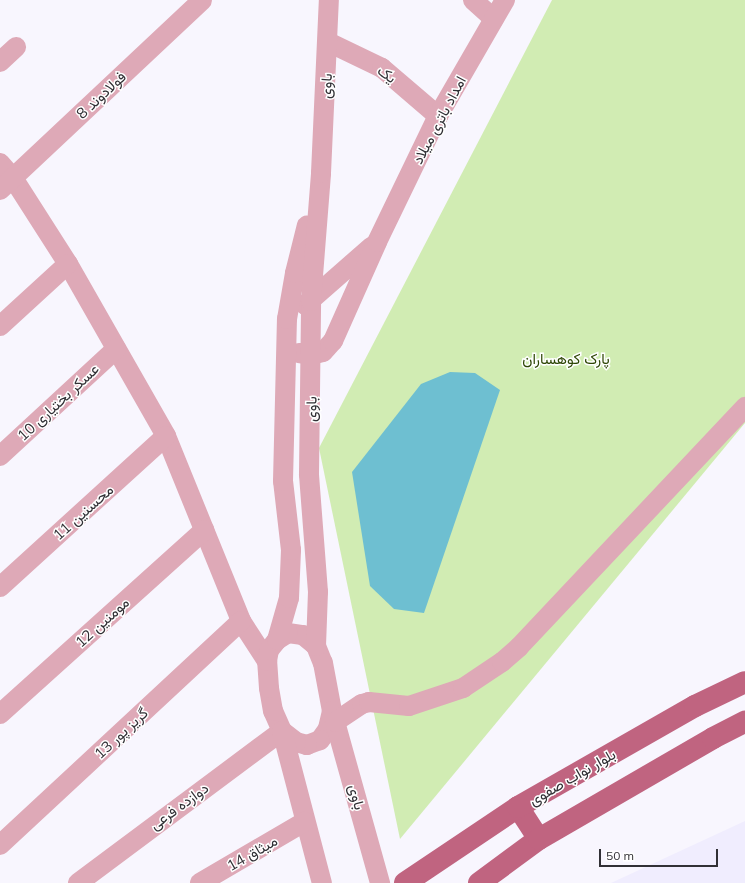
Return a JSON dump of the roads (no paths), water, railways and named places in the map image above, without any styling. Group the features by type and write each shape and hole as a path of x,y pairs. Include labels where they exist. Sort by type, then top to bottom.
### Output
{"main road":[{"name":"بلوار نواب صفوی","path":"405,883 518,807 695,706 745,682"},
{"path":"478,883 539,839 713,738 745,722"},
{"path":"518,807 539,839"}],"street":[{"name":"فولادوند 8","path":"4,177 202,0"},
{"name":"باوی","path":"329,0 321,173 311,301 309,474 318,592 316,646 323,663 334,716 380,883"},
{"path":"473,0 494,19"},
{"name":"امداد باتری میلاد","path":"311,355 324,352 333,341 438,116 505,0"},
{"name":"یک","path":"328,42 382,68 438,116"},
{"path":"0,62 16,48"},
{"name":"باوی","path":"267,661 269,650 277,640 289,598 291,550 283,481 287,319 295,273 321,173"},
{"path":"4,177 68,264 166,436 241,621 267,661 273,711 282,731 304,822 322,883"},
{"name":"امداد باتری میلاد","path":"287,319 311,301 378,242"},
{"path":"0,326 68,264"},
{"name":"عسکر بختیاری 10","path":"0,456 116,349"},
{"path":"286,351 311,355"},
{"path":"282,731 296,742 307,745 320,740 328,729 334,716 362,704 369,702 409,706 463,688 502,662 519,647 745,407"},
{"name":"محسنین 11","path":"0,587 166,436"},
{"name":"مومنین 12","path":"0,714 204,530"},
{"name":"گریز پور 13","path":"0,845 241,621"},
{"path":"277,640 288,633 303,635 316,646"},
{"name":"دوازده فرعی","path":"78,883 282,731"},
{"name":"میثاق 14","path":"200,883 304,822"}],"water":[{"path":"450,372 475,373 500,390 424,613 394,609 370,586 352,472 421,384"}],"park label":[{"name":"پارک کوهساران","path":"566,359"}]}
